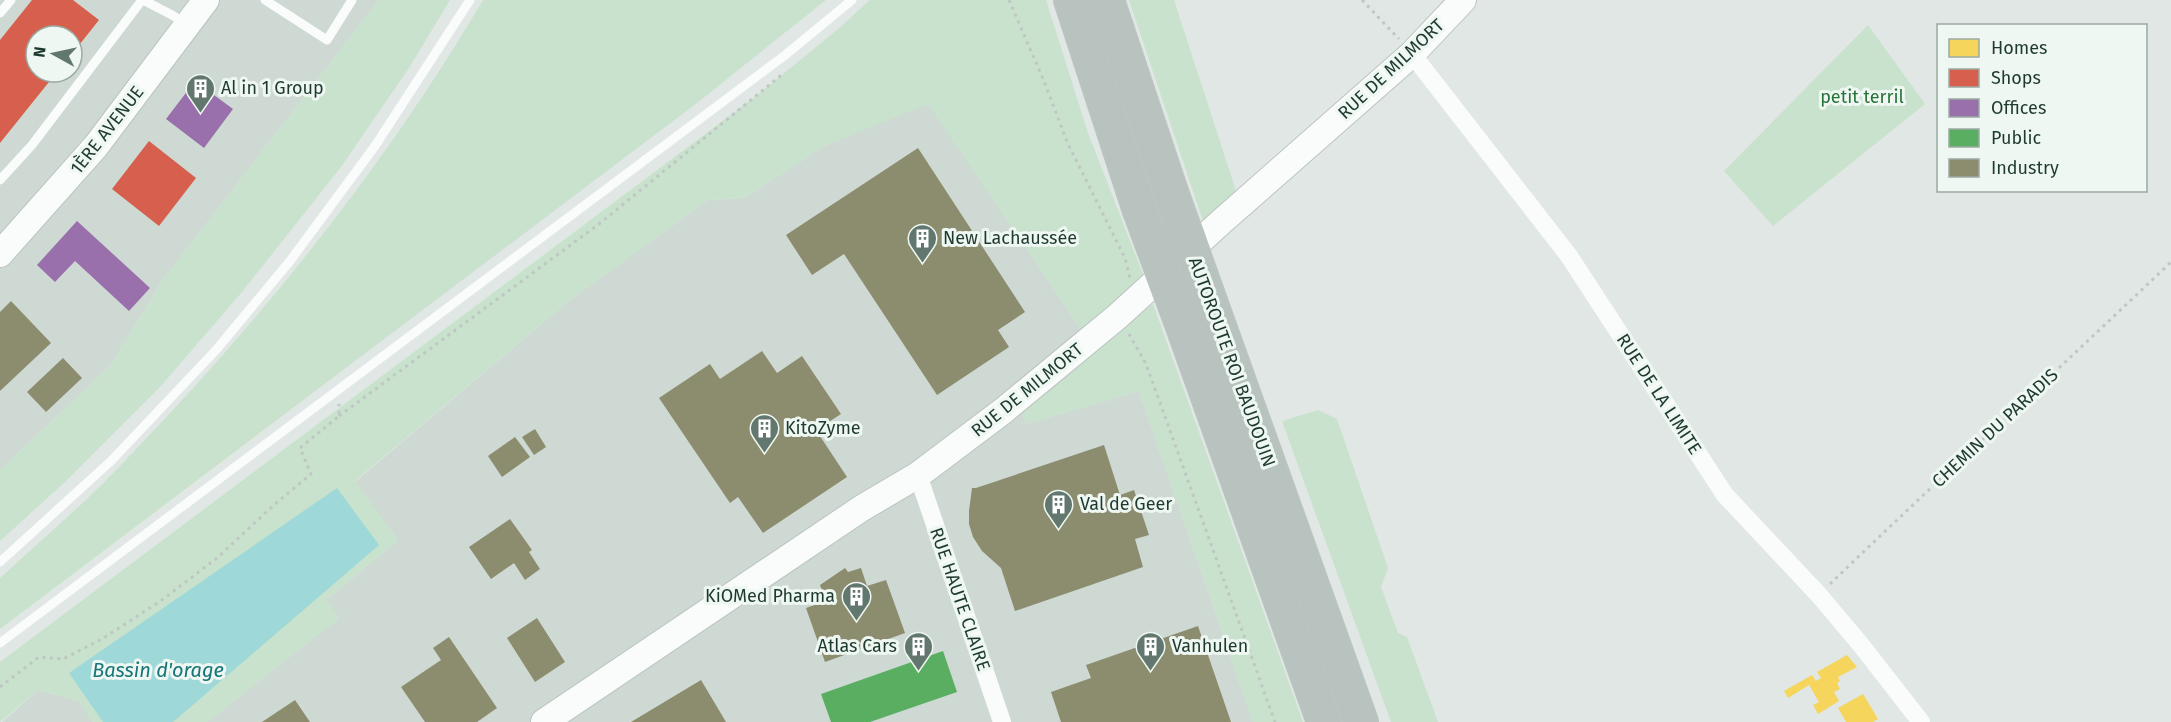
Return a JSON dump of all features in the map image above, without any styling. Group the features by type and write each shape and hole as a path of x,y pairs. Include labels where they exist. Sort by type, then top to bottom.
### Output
{"highway":[{"name":"AUTOROUTE ROI BAUDOUIN","path":"1071,0 1139,208 1324,722"},
{"name":"AUTOROUTE ROI BAUDOUIN","path":"1107,0 1171,192 1361,722"}],"street":[{"name":"1ÈRE AVENUE","path":"0,254 96,146 206,0"},
{"name":"RUE DE MILMORT","path":"544,722 862,508 918,475 1011,405 1127,308 1412,54 1463,0"},
{"name":"RUE DE LA LIMITE","path":"1412,54 1569,256 1725,495 1818,594 1921,722"},
{"name":"RUE HAUTE CLAIRE","path":"918,475 1002,722"}],"lane":[{"path":"0,13 11,0"},
{"path":"0,180 32,145 142,0 188,26"},
{"path":"265,0 327,40 348,2"},
{"path":"0,562 111,461 216,350 290,261 375,146 470,0"},
{"path":"0,643 784,56 852,0"}],"path":[{"path":"1009,0 1068,144 1125,258 1127,308 1275,722"},
{"path":"1362,0 1412,54"},
{"path":"0,687 39,657 63,659 102,639 162,600 217,558 311,474 300,448 339,416 599,224 792,67"},
{"name":"CHEMIN DU PARADIS","path":"1818,594 2171,262"},
{"path":"339,388 339,416"}],"shaded area":[{"path":"0,0 379,0 162,281 110,366 0,470"},
{"path":"928,103 1083,332 1021,410 1026,424 1139,391 1253,722 207,722 339,618 326,600 398,540 355,482 567,302 708,200 745,198 824,146"},
{"path":"38,690 79,701 93,722 2,722"}],"green space":[{"path":"379,0 450,0 409,68 341,167 242,292 160,387 65,482 0,541 0,470 110,366 162,281"},
{"path":"483,0 826,0 697,103 0,629 0,578 120,466 220,358 269,301 360,185 403,125"},
{"path":"870,0 1046,0 1088,133 1146,282 1083,332 928,104 824,146 745,198 708,200 567,302 355,481 398,540 326,600 339,618 207,722 93,722 79,701 38,690 0,722 0,662 760,93"},
{"path":"1129,0 1174,0 1238,197 1204,224"},
{"name":"petit terril","path":"1868,25 1925,104 1773,226 1724,171"},
{"path":"1153,304 1303,722 1253,722 1139,391 1026,424 1021,410"},
{"path":"1318,410 1337,419 1388,568 1381,587 1398,633 1407,637 1438,722 1391,722 1282,421"}],"water":[{"name":"Bassin d'orage","path":"337,488 379,545 173,722 103,722 69,673"}],"building: Homes":[{"path":"1847,655 1857,667 1838,677 1840,681 1837,683 1840,689 1834,692 1839,701 1818,714 1813,705 1819,702 1809,685 1788,698 1784,691 1812,675 1816,681 1821,678 1817,672"},
{"path":"1863,694 1878,719 1873,722 1846,722 1838,708"}],"building: Shops":[{"path":"32,0 73,0 99,20 84,39 84,24 24,24 24,84 47,84 0,143 0,40"},
{"path":"149,141 196,178 159,226 112,189"}],"building: Offices":[{"name":"Al in 1 Group","path":"195,81 233,109 204,148 166,119"},
{"path":"77,221 150,288 129,311 75,261 55,282 37,265"}],"building: Public":[{"name":"Atlas Cars","path":"943,651 957,692 870,722 831,722 821,694"}],"building: Industry":[{"name":"New Lachaussée","path":"918,148 1025,312 998,330 1009,347 937,395 844,254 812,275 786,235"},
{"path":"11,301 51,343 0,391 0,312"},
{"name":"KitoZyme","path":"762,351 777,373 802,356 841,414 816,430 847,477 763,533 738,497 730,503 659,398 710,364 720,379"},
{"path":"63,358 82,378 46,412 27,392"},
{"path":"535,429 546,447 534,455 522,437"},
{"path":"515,437 530,457 502,477 488,456"},
{"name":"Val de Geer","path":"1104,445 1120,495 1134,490 1149,535 1135,539 1143,567 1015,611 1001,568 982,551 973,537 969,524 972,488"},
{"path":"510,519 532,550 529,552 540,569 525,580 514,563 491,579 469,547"},
{"name":"KiOMed Pharma","path":"845,568 848,572 861,568 867,586 886,580 905,633 825,662 806,608 826,601 820,585"},
{"path":"537,618 565,662 535,682 507,638"},
{"name":"Vanhulen","path":"1198,626 1231,722 1061,722 1051,692 1091,678 1086,665"},
{"path":"449,637 497,708 477,722 425,722 401,687 441,660 433,648"},
{"path":"701,680 726,722 631,722"},
{"path":"295,700 310,722 262,722"}],"place":[{"name":"Al in 1 Group","path":"200,114"},
{"name":"New Lachaussée","path":"922,264"},
{"name":"KitoZyme","path":"764,454"},
{"name":"Val de Geer","path":"1059,530"},
{"name":"KiOMed Pharma","path":"856,622"},
{"name":"Atlas Cars","path":"918,672"},
{"name":"Vanhulen","path":"1151,672"}]}
